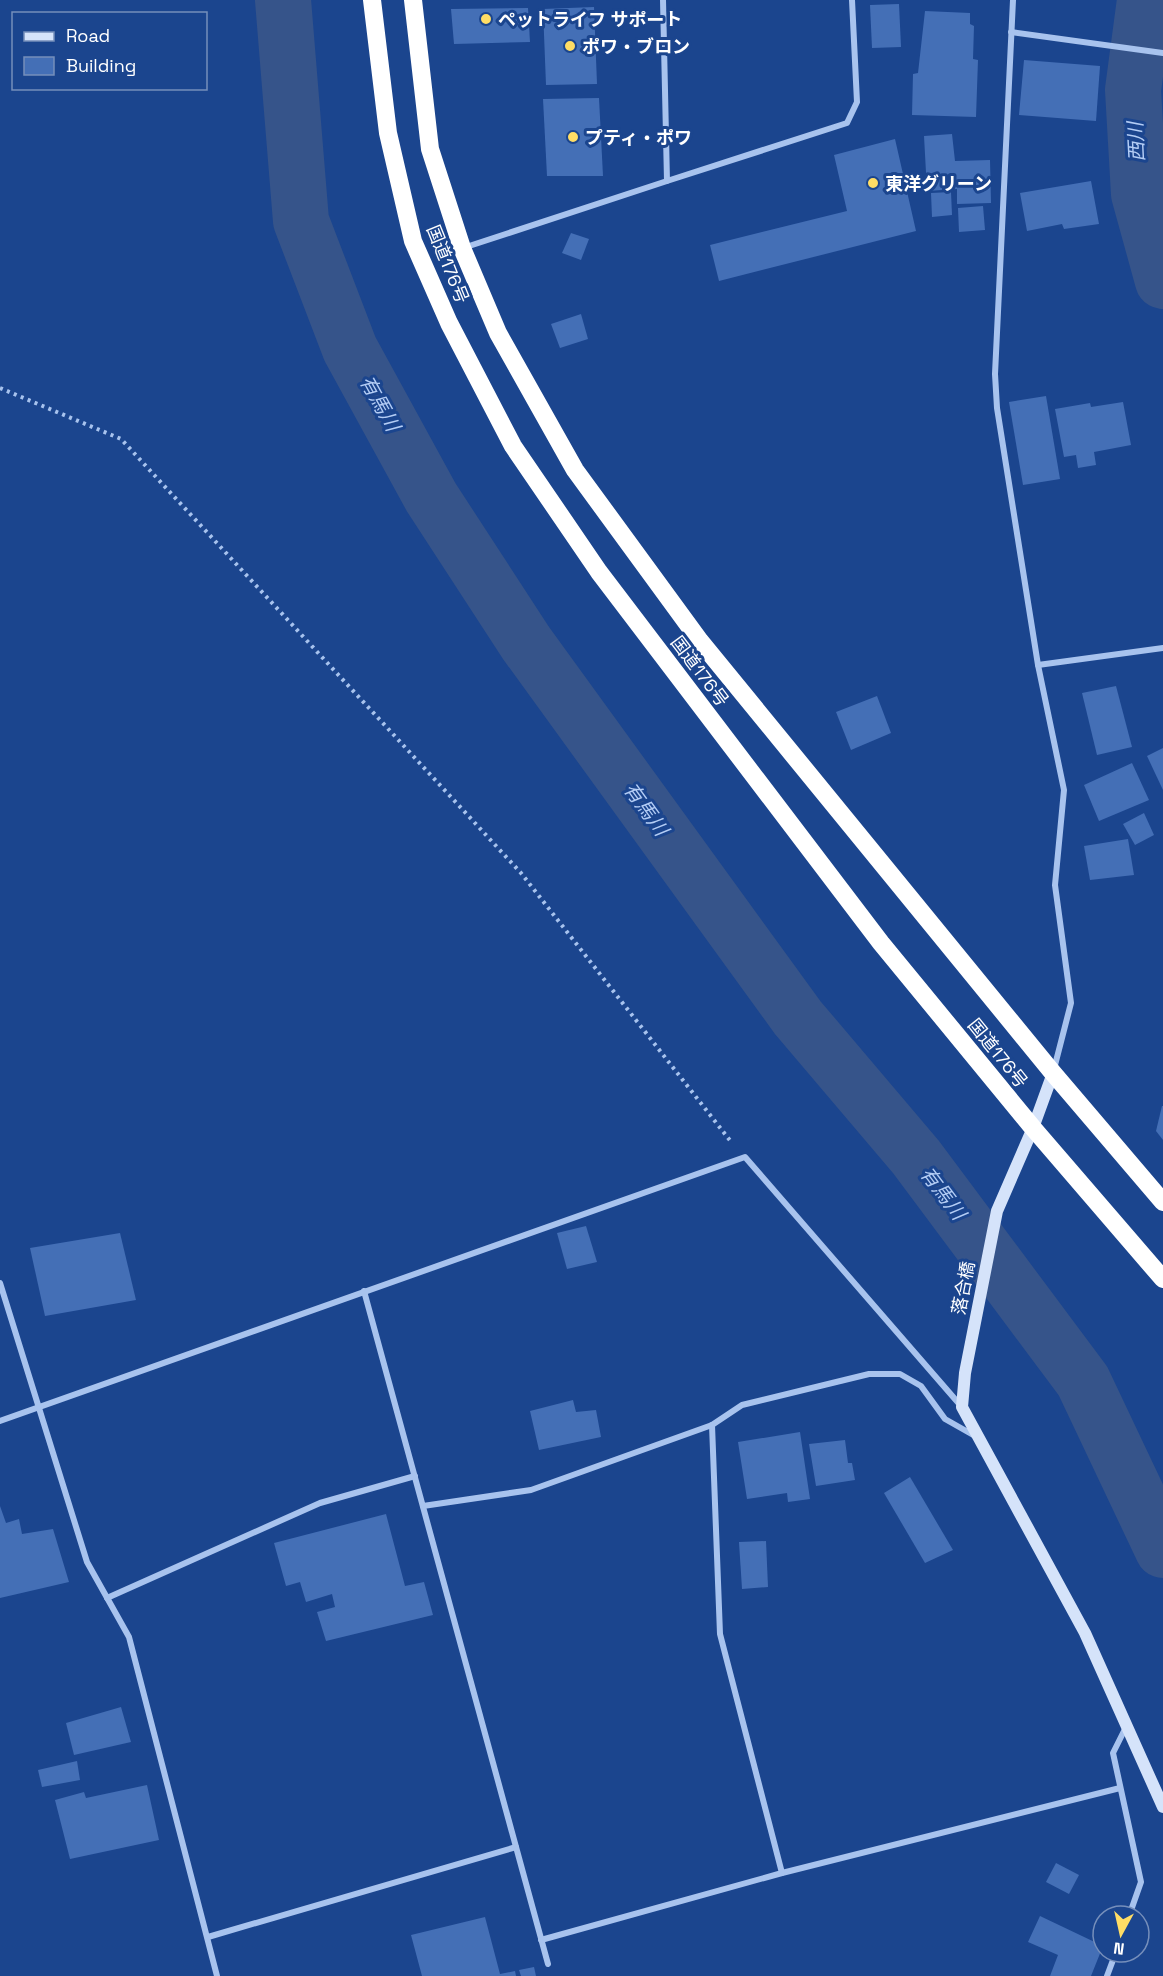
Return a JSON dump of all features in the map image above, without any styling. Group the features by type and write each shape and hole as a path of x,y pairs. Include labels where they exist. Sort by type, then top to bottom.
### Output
{"highway":[{"name":"国道176号","path":"372,0 388,133 413,241 449,323 513,446 599,572 881,944 1033,1128 1163,1279"},
{"name":"国道176号","path":"413,0 430,149 462,248 498,333 575,470 700,641 1053,1073 1163,1202"}],"street":[{"path":"663,0 667,181"},
{"path":"462,248 847,123 857,102 852,0"},
{"path":"1013,0 995,374 998,408 1038,665 1064,790 1054,885 1071,1003 1053,1073"},
{"path":"1011,32 1163,52"},
{"path":"1038,665 1163,648"},
{"name":"落合橋","path":"962,1407 965,1372 997,1211 1033,1128 1053,1073"},
{"path":"0,1421 745,1157 962,1407 1085,1633 1128,1724 1163,1808"},
{"path":"0,1283 87,1562 129,1637 217,1976"},
{"path":"364,1291 548,1964"},
{"path":"423,1506 531,1490 712,1425 742,1405 869,1374 900,1374 921,1386 945,1419 978,1437"},
{"path":"712,1425 720,1634 783,1873"},
{"path":"107,1599 320,1503 415,1476"},
{"path":"1128,1724 1113,1754 1141,1882 1133,1904"},
{"path":"542,1940 783,1873 1120,1788"},
{"path":"208,1937 516,1847"}],"path":[{"path":"0,388 121,439 521,873 716,1125 745,1157"}],"building":[{"path":"899,4 901,47 872,48 870,5"},
{"name":"ポワ・ブロン","path":"594,7 597,84 546,85 543,9"},
{"path":"528,8 530,42 454,44 451,9"},
{"path":"925,11 970,13 970,24 974,26 973,59 978,60 976,117 912,115 913,74 918,73"},
{"path":"1024,60 1100,66 1096,121 1019,115"},
{"name":"プティ・ポワ","path":"599,98 603,176 547,176 543,99"},
{"path":"952,134 955,161 990,160 991,203 957,204 957,189 927,191 924,136"},
{"name":"東洋グリーン","path":"895,139 916,231 719,281 710,245 847,211 834,155"},
{"path":"1091,181 1099,224 1064,229 1062,224 1027,231 1020,193"},
{"path":"951,192 952,215 932,217 931,193"},
{"path":"983,206 985,230 959,232 958,208"},
{"path":"571,233 589,239 581,260 562,253"},
{"path":"581,314 588,339 560,348 551,324"},
{"path":"1046,396 1060,479 1023,485 1009,402"},
{"path":"1123,402 1131,445 1094,452 1096,465 1078,468 1076,455 1064,457 1055,409 1090,403 1091,407"},
{"path":"1116,686 1132,747 1097,755 1082,693"},
{"path":"877,696 891,733 851,750 836,712"},
{"path":"1163,748 1163,790 1147,756"},
{"path":"1132,763 1149,800 1099,821 1084,785"},
{"path":"1144,813 1154,835 1135,845 1123,824"},
{"path":"1128,839 1134,875 1090,880 1084,846"},
{"path":"1163,1106 1163,1140 1156,1131"},
{"path":"586,1226 597,1262 567,1269 557,1233"},
{"path":"120,1233 136,1300 45,1316 30,1248"},
{"path":"573,1400 576,1412 596,1410 601,1437 539,1450 530,1411"},
{"path":"800,1432 810,1499 788,1502 787,1493 747,1499 738,1442"},
{"path":"845,1440 848,1463 852,1463 855,1480 816,1486 809,1444"},
{"path":"910,1477 953,1550 925,1563 884,1493"},
{"path":"0,1506 6,1523 19,1519 22,1534 53,1529 69,1582 0,1598"},
{"path":"386,1514 405,1586 424,1582 433,1615 326,1641 317,1612 335,1607 332,1594 306,1602 300,1582 286,1586 274,1543"},
{"path":"766,1541 768,1587 742,1589 739,1542"},
{"path":"121,1707 131,1742 74,1755 66,1723"},
{"path":"77,1761 80,1780 42,1787 38,1770"},
{"path":"147,1785 159,1840 70,1859 55,1800 84,1792 86,1798"},
{"path":"1056,1863 1079,1875 1069,1894 1046,1882"},
{"path":"1040,1916 1091,1940 1091,1964 1096,1964 1091,1976 1050,1976 1058,1955 1028,1942"},
{"path":"485,1917 500,1974 515,1971 516,1976 422,1976 411,1935"},
{"path":"534,1967 536,1976 521,1976 519,1970"}],"waterway":[{"name":"有馬川","path":"283,0 301,221 350,349 431,497 526,643 798,1018 916,1157 1083,1381 1163,1550"},
{"name":"西川","path":"1145,0 1133,90 1139,194 1163,281"}],"place":[{"name":"ペットライフ サポート","path":"486,19"},
{"name":"ポワ・ブロン","path":"570,46"},
{"name":"プティ・ポワ","path":"573,137"},
{"name":"東洋グリーン","path":"873,183"}]}
